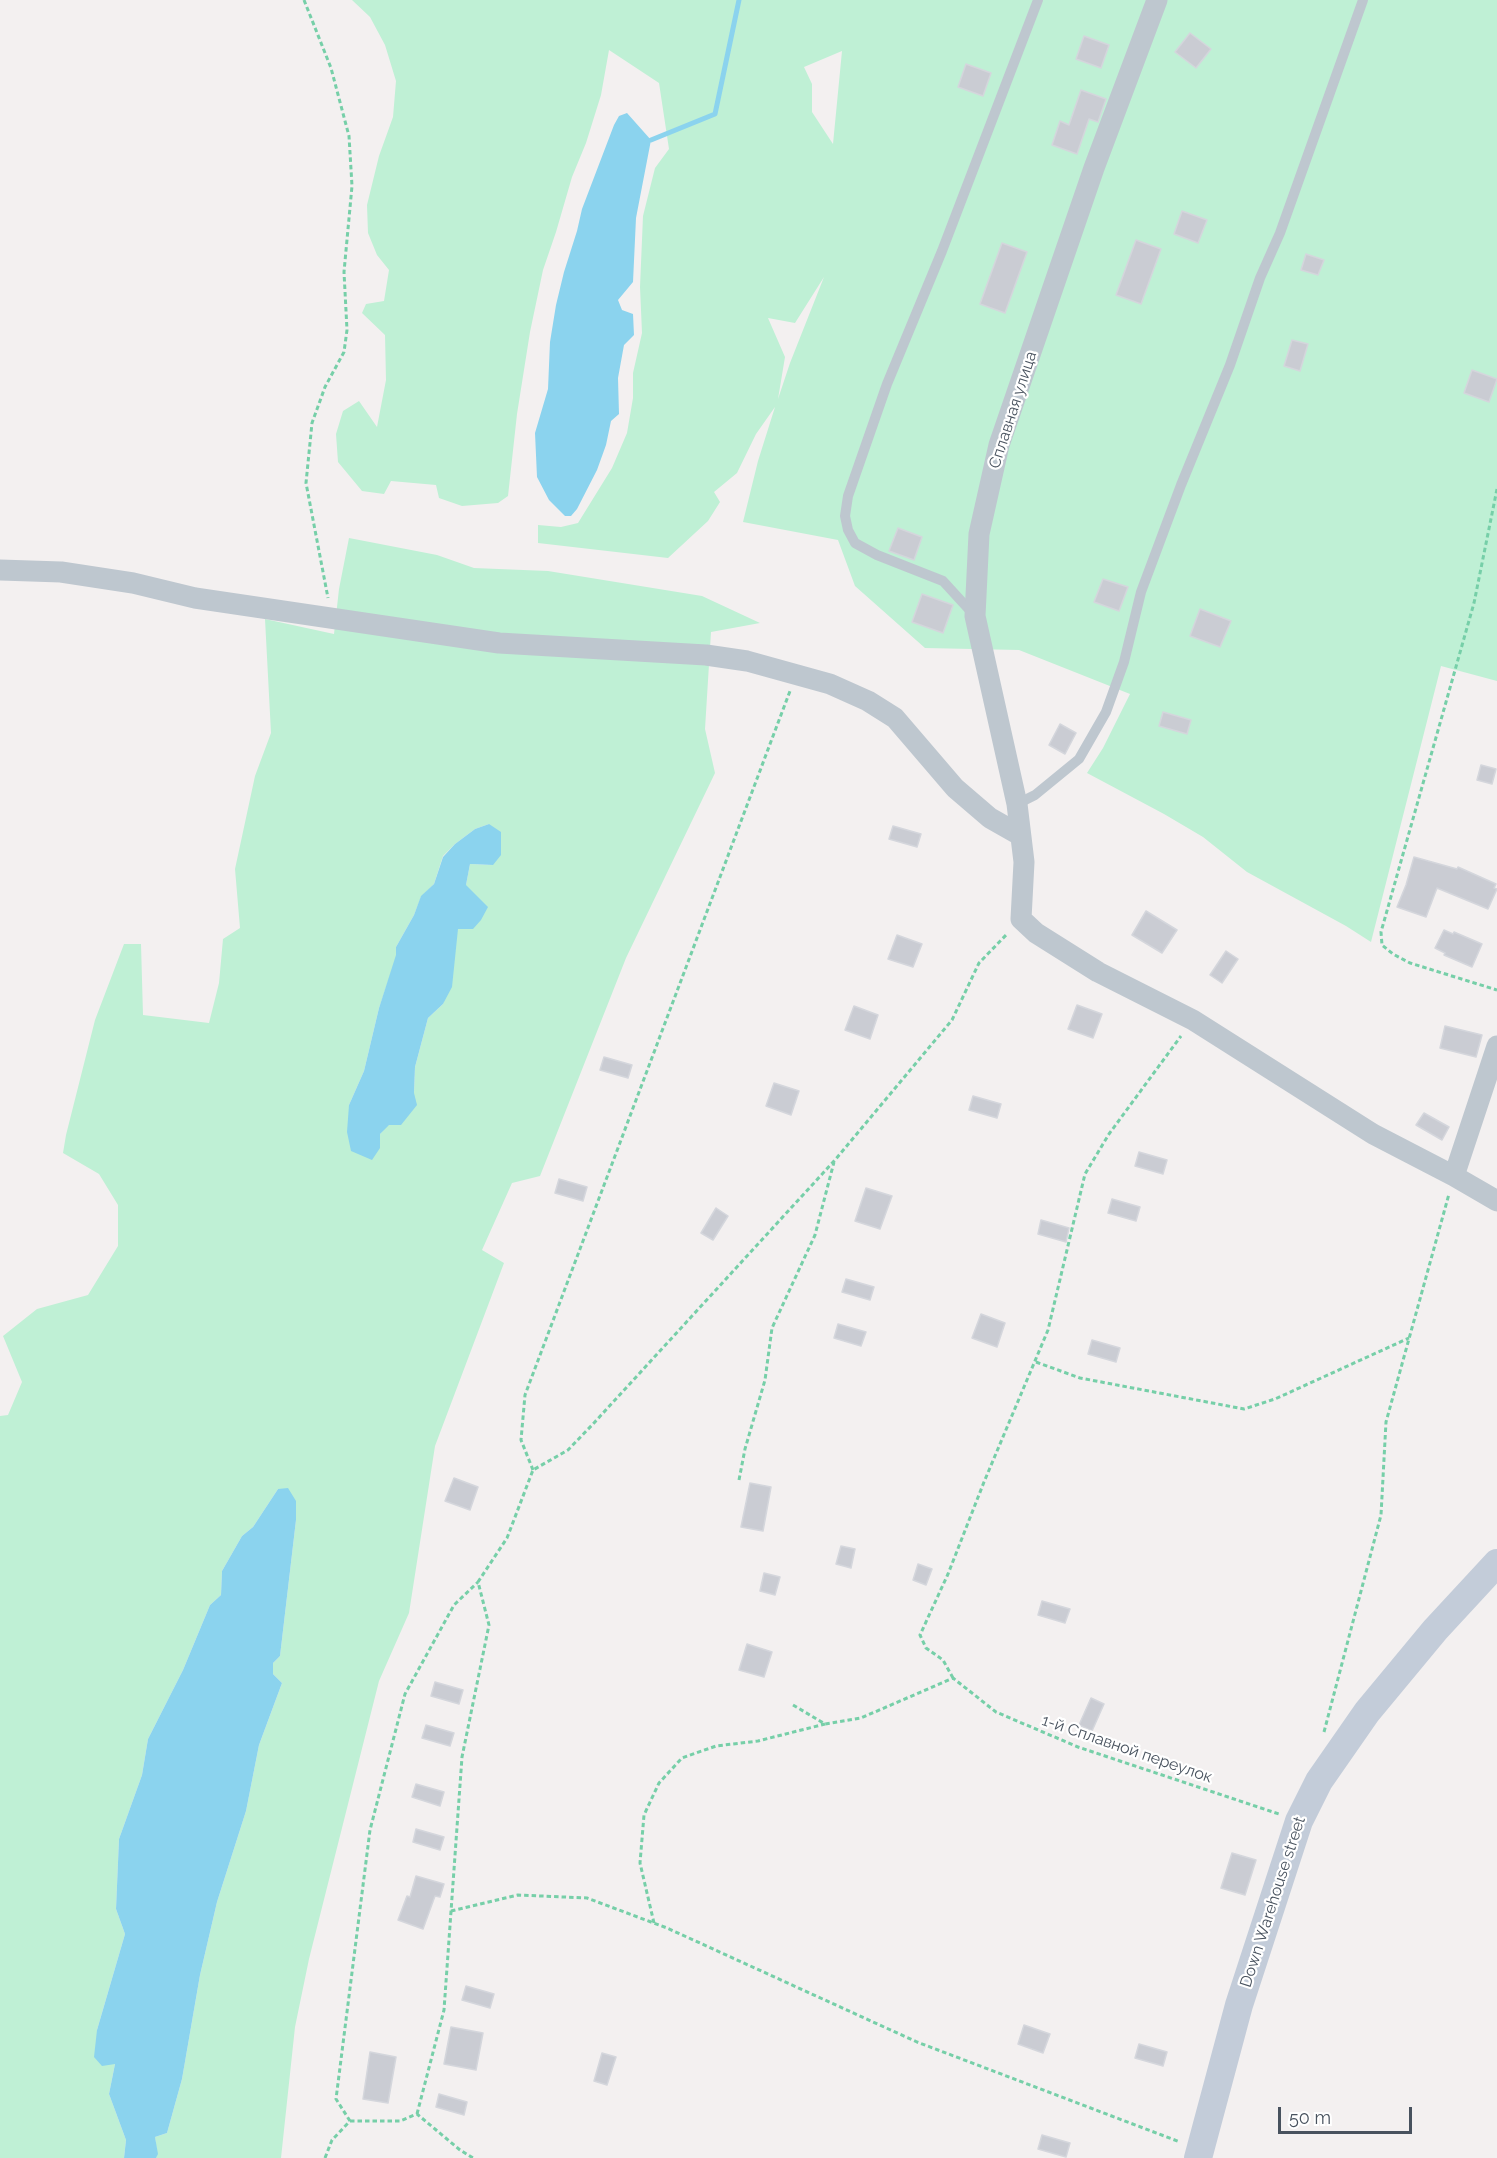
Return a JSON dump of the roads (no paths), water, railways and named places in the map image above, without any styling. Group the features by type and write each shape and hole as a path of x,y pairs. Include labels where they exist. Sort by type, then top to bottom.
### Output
{"street":[{"name":"Сплавная улица","path":"1157,0 1094,168 999,445 979,534 975,616 1017,804 1024,862 1021,919 1036,933 1098,972 1193,1020 1373,1134 1454,1176"},
{"path":"0,570 61,572 133,584 195,598 499,643 706,654 747,661 830,684 868,701 895,718 955,788 990,818 1020,835"},
{"path":"1497,1046 1454,1176 1497,1201"},
{"name":"Down Warehouse street","path":"1200,2154 1239,2005 1299,1821 1319,1782 1367,1712 1435,1630 1497,1563"}],"lane":[{"path":"975,616 943,581 877,555 855,543 848,530 845,516 848,496 887,384 967,186 1038,0"},
{"path":"1017,804 1035,795 1079,759 1106,712 1124,662 1141,591 1181,484 1230,365 1260,278 1280,233 1363,0"}],"water":[{"path":"627,113 651,140 636,218 633,282 618,300 622,310 633,314 634,335 624,345 618,378 619,414 611,421 597,470 577,509 571,516 565,516 549,500 537,477 535,433 548,389 550,342 556,305 582,209 614,125 619,116"},
{"path":"489,824 501,832 501,855 493,865 470,864 466,885 488,907 473,929 458,929 452,987 443,1004 428,1018 415,1067 414,1093 417,1105 401,1125 389,1125 380,1134 380,1148 372,1160 351,1151 347,1132 349,1105 364,1071 379,1008 396,955 396,947 414,915 421,896 434,884 443,857 455,844 475,829"},
{"path":"288,1488 296,1501 296,1520 280,1656 273,1663 273,1674 282,1683 259,1745 246,1811 217,1902 200,1975 182,2079 167,2133 155,2137 158,2154 156,2158 124,2158 126,2140 109,2094 115,2064 102,2066 94,2057 97,2030 125,1934 116,1909 119,1839 142,1775 148,1739 183,1670 210,1605 221,1595 222,1571 242,1536 253,1527 278,1489"}],"waterway":[{"path":"651,140 715,114 739,0"}]}
